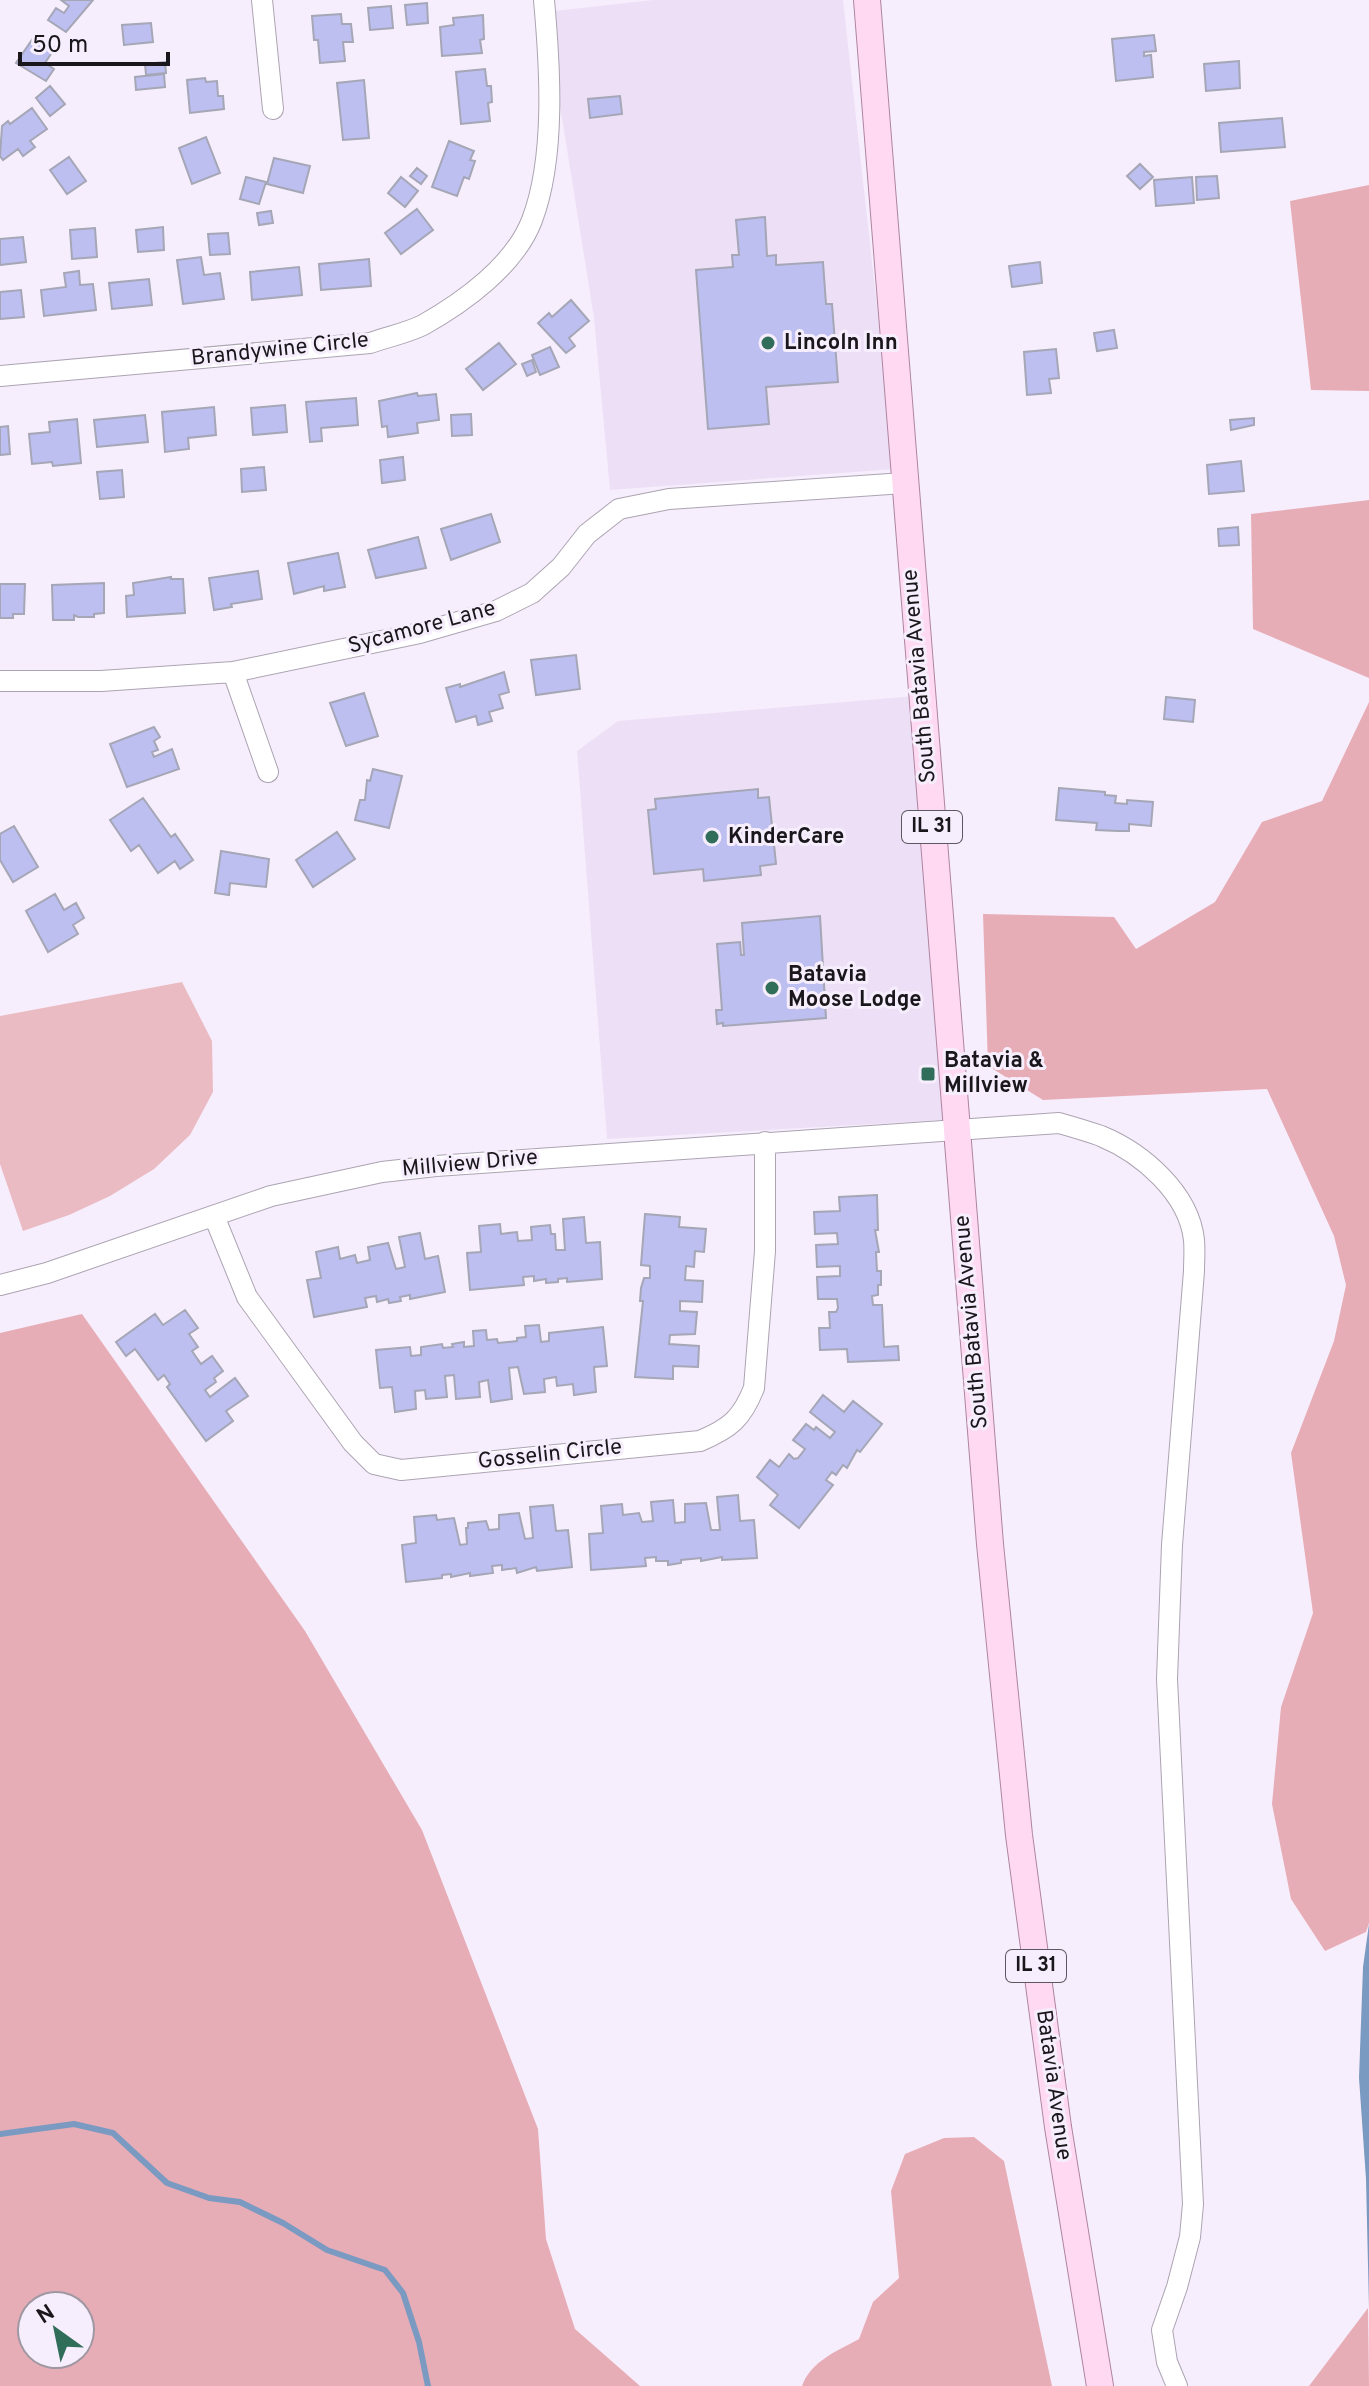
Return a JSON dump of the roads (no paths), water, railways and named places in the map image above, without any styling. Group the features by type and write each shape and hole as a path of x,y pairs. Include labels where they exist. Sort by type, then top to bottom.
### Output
{"main road":[{"name":"South Batavia Avenue","path":"867,0 990,1544"},
{"name":"Batavia Avenue","path":"990,1544 1025,1881 1058,2127 1100,2386"}],"street":[{"path":"262,0 273,109"},
{"name":"Brandywine Circle","path":"0,376 370,343 420,326 465,298 509,257 532,221 550,136 544,0"},
{"name":"Sycamore Lane","path":"0,681 101,681 233,672 420,633 496,611 532,593 561,567 587,534 619,509 669,499 904,483"},
{"path":"233,672 268,772"},
{"name":"Millview Drive","path":"0,1285 47,1273 271,1196 382,1172 1059,1123 1102,1137 1139,1158 1171,1188 1186,1213 1194,1237 1194,1271 1172,1545 1167,1679 1193,2204 1190,2237 1162,2330 1167,2362 1177,2386"},
{"name":"Gosselin Circle","path":"214,1216 247,1297 353,1443 374,1464 401,1470 700,1441 735,1422 754,1388 765,1251 765,1142"}],"water":[{"path":"1369,1924 1369,2308 1366,2179 1359,2078 1363,1967"}],"waterway":[{"path":"0,2134 74,2124 113,2133 167,2183 209,2198 240,2202 327,2250 385,2270 403,2293 419,2342 428,2386"}],"place":[{"name":"Lincoln Inn","path":"768,343"},
{"name":"KinderCare","path":"712,837"},
{"name":"Batavia Moose Lodge","path":"772,988"},
{"name":"Batavia & Millview","path":"928,1074"}]}
